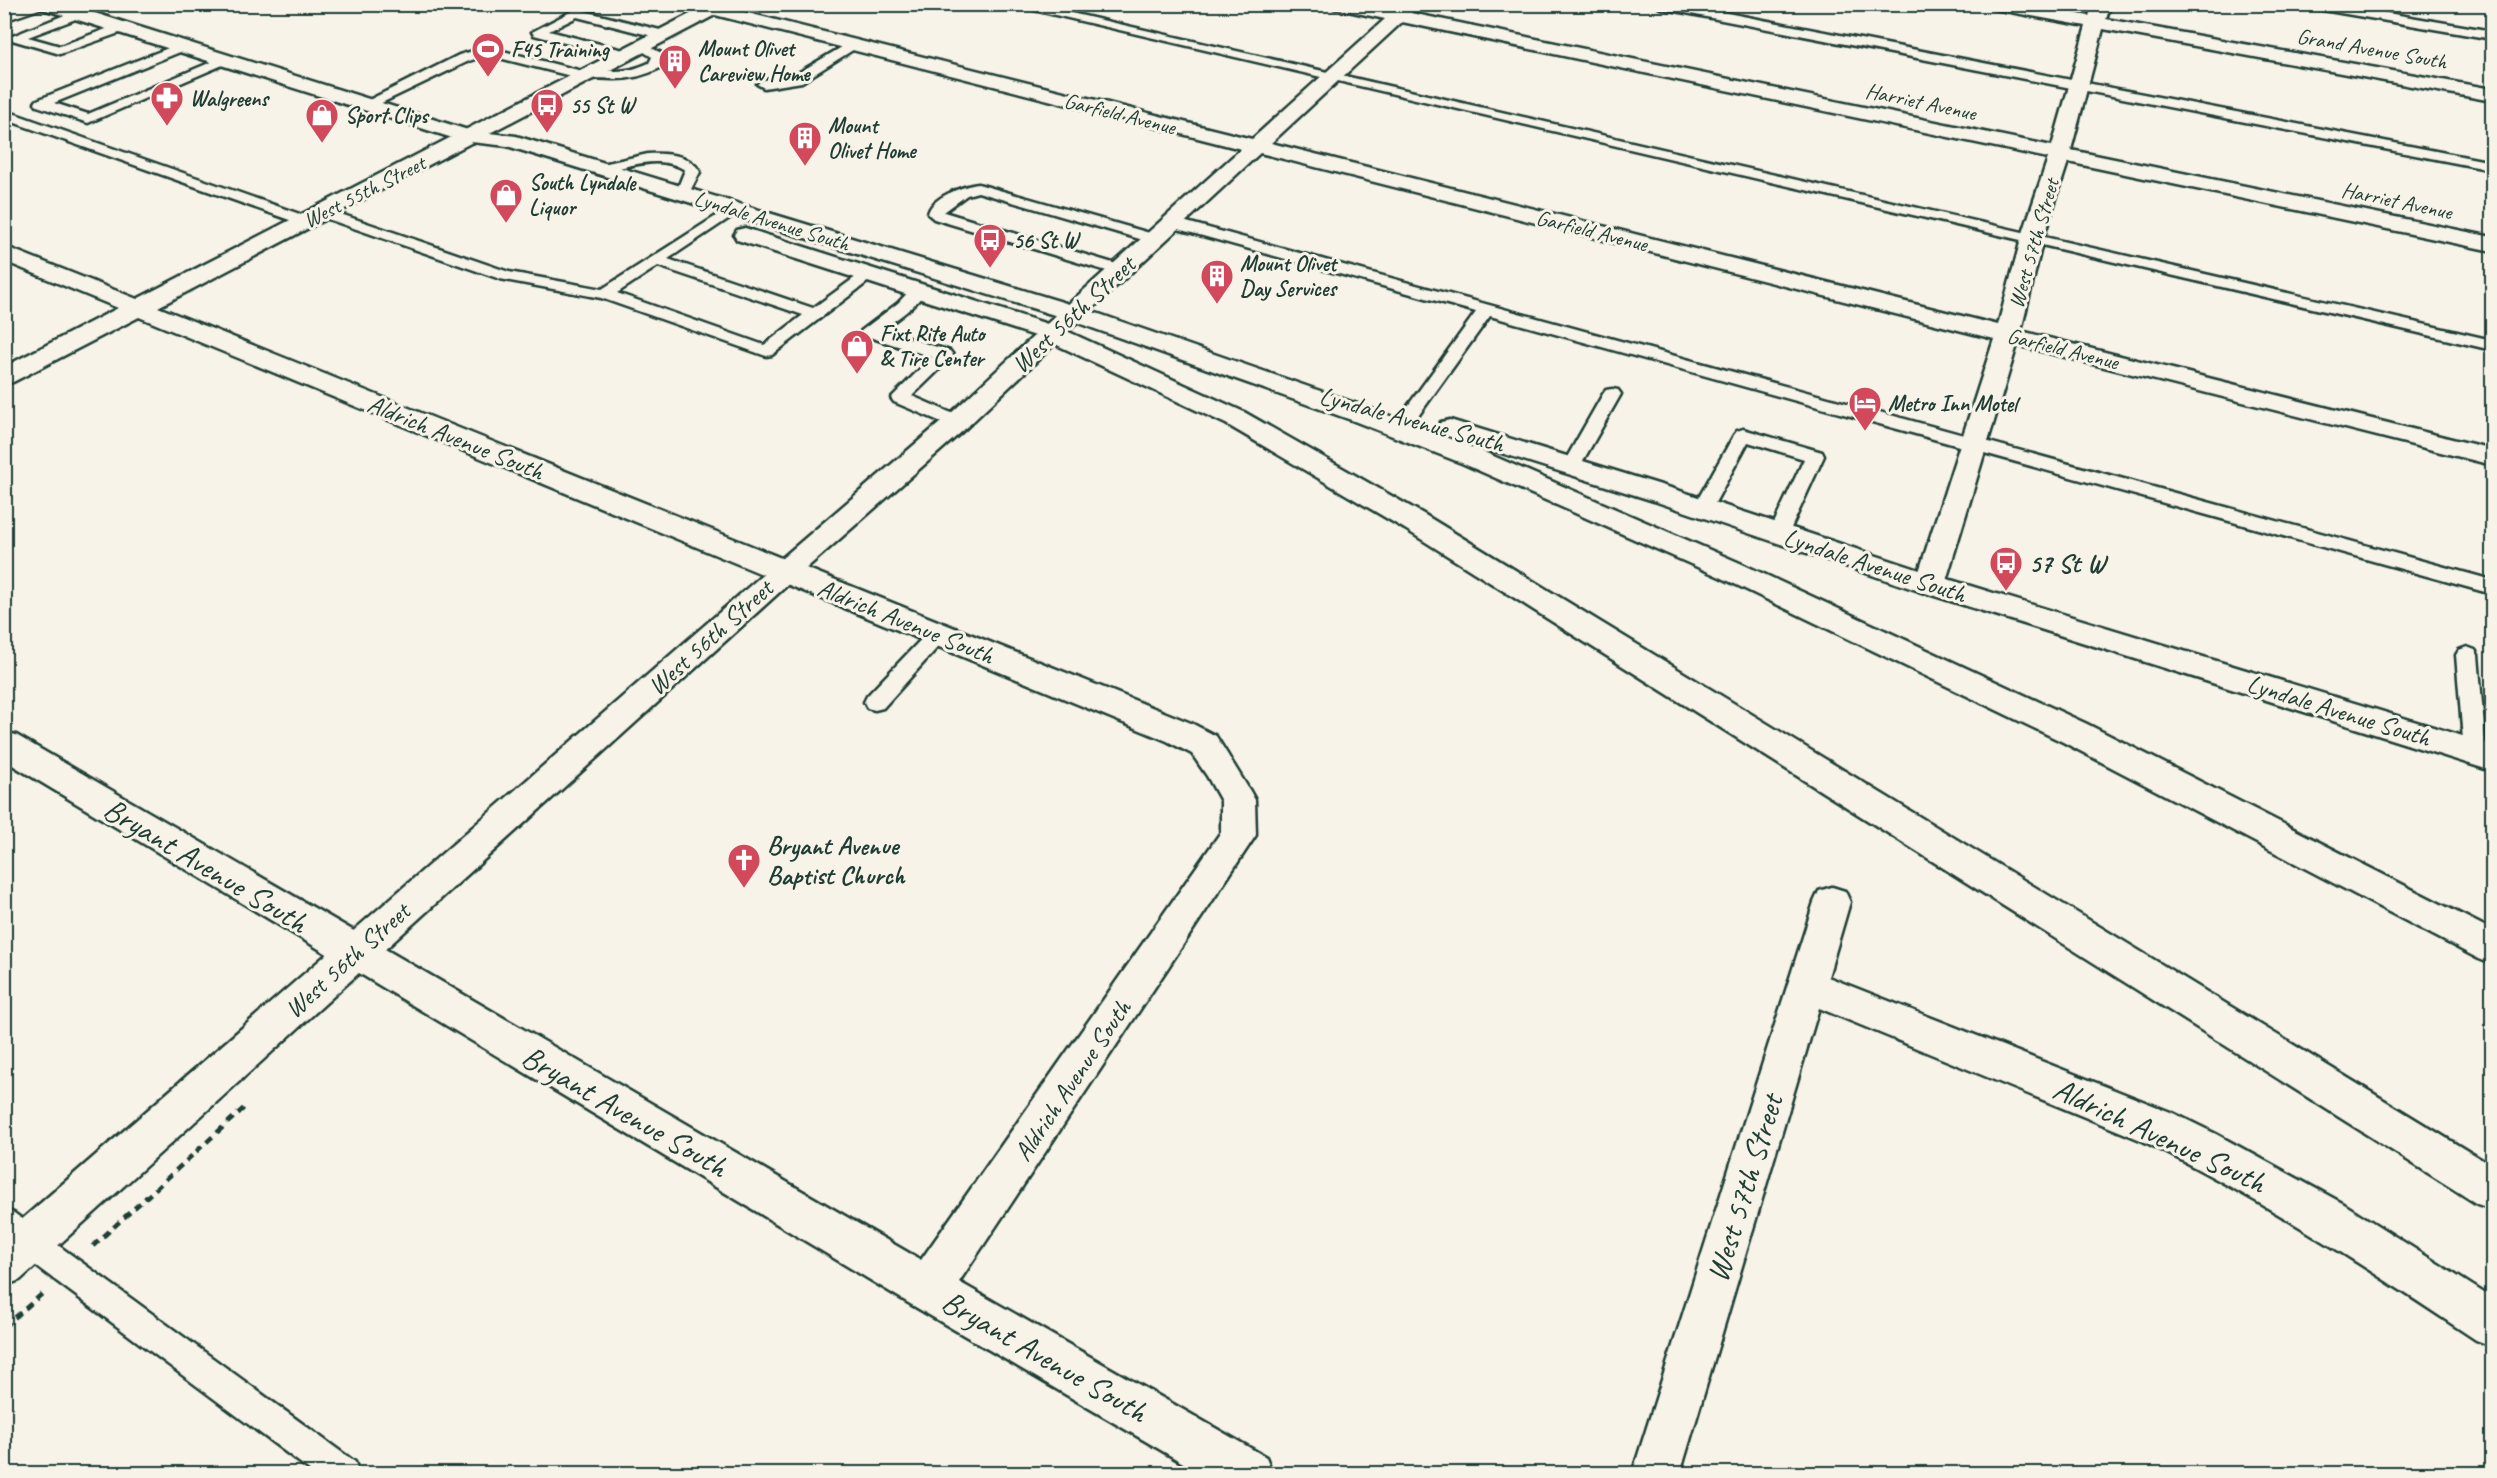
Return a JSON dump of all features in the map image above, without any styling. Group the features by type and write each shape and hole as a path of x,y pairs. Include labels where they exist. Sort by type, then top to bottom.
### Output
{"street":[{"path":"4,16 36,4"},
{"name":"Lyndale Avenue South","path":"46,4 469,137 509,140 735,208 1062,323"},
{"name":"Harriet Avenue","path":"1340,4 1403,11 2060,154 2493,244"},
{"name":"Grand Avenue South","path":"1994,4 2100,14 2493,95"},
{"name":"West 55th Street","path":"4,377 634,51 709,6"},
{"name":"Garfield Avenue","path":"709,6 852,45 2493,457"},
{"name":"West 56th Street","path":"13,1243 355,952 957,422 1403,11"},
{"name":"West 57th Street","path":"1930,584 2008,334 2032,239 2060,154 2077,86 2100,14"},
{"name":"Lyndale Avenue South","path":"469,137 472,146 482,153 545,173"},
{"name":"Lyndale Avenue South","path":"688,218 919,290 1062,323 1257,378 1404,423 1571,465 1930,584 2484,755"},
{"name":"Aldrich Avenue South","path":"4,253 1179,732 1204,745 1238,800 1239,835 928,1289"},
{"path":"1062,323 1354,485 2493,1189"},
{"path":"1404,423 1886,642 2075,733 2493,948"},
{"name":"Bryant Avenue South","path":"4,744 928,1289 1249,1473"},
{"name":"West 57th Street","path":"1656,1473 1832,902"},
{"name":"Aldrich Avenue South","path":"1807,986 2158,1127 2214,1153 2348,1230 2493,1324"}],"lane":[{"path":"1014,4 2493,345"},
{"path":"1660,4 2493,166"},
{"path":"2311,4 2493,35"},
{"path":"366,105 464,58 487,51 589,74 621,76 640,72 655,65 659,55 538,32 576,13 664,35"},
{"path":"10,38 77,14"},
{"path":"10,38 60,50 121,28"},
{"path":"764,84 797,79 852,45"},
{"path":"181,47 42,103 88,119 226,61"},
{"path":"4,114 315,217 506,276 605,294 766,351 870,274"},
{"path":"1120,270 939,216 936,210 962,191 978,188 1155,239"},
{"path":"605,294 735,208"},
{"path":"1172,223 2493,587"},
{"path":"656,260 815,314"},
{"path":"919,290 904,306 869,331 944,355 900,398 957,422"},
{"path":"1404,423 1487,309"},
{"path":"1571,465 1612,394"},
{"path":"1703,508 1743,435 1815,456 1779,534"},
{"path":"874,702 938,634"},
{"path":"2467,655 2482,711 2484,755"},
{"path":"13,1243 66,1271 343,1473"}],"path":[{"path":"4,1328 250,1102"}],"place":[{"name":"F45 Training","path":"488,78"},
{"name":"Mount Olivet Careview Home","path":"675,90"},
{"name":"Walgreens","path":"167,127"},
{"name":"55 St W","path":"547,134"},
{"name":"Sport Clips","path":"322,144"},
{"name":"Mount Olivet Home","path":"805,167"},
{"name":"South Lyndale Liquor","path":"506,224"},
{"name":"56 St W","path":"990,269"},
{"name":"Mount Olivet Day Services","path":"1217,305"},
{"name":"Fixt Rite Auto & Tire Center","path":"857,375"},
{"name":"Metro Inn Motel","path":"1865,432"},
{"name":"57 St W","path":"2006,592"},
{"name":"Bryant Avenue Baptist Church","path":"744,889"}]}
